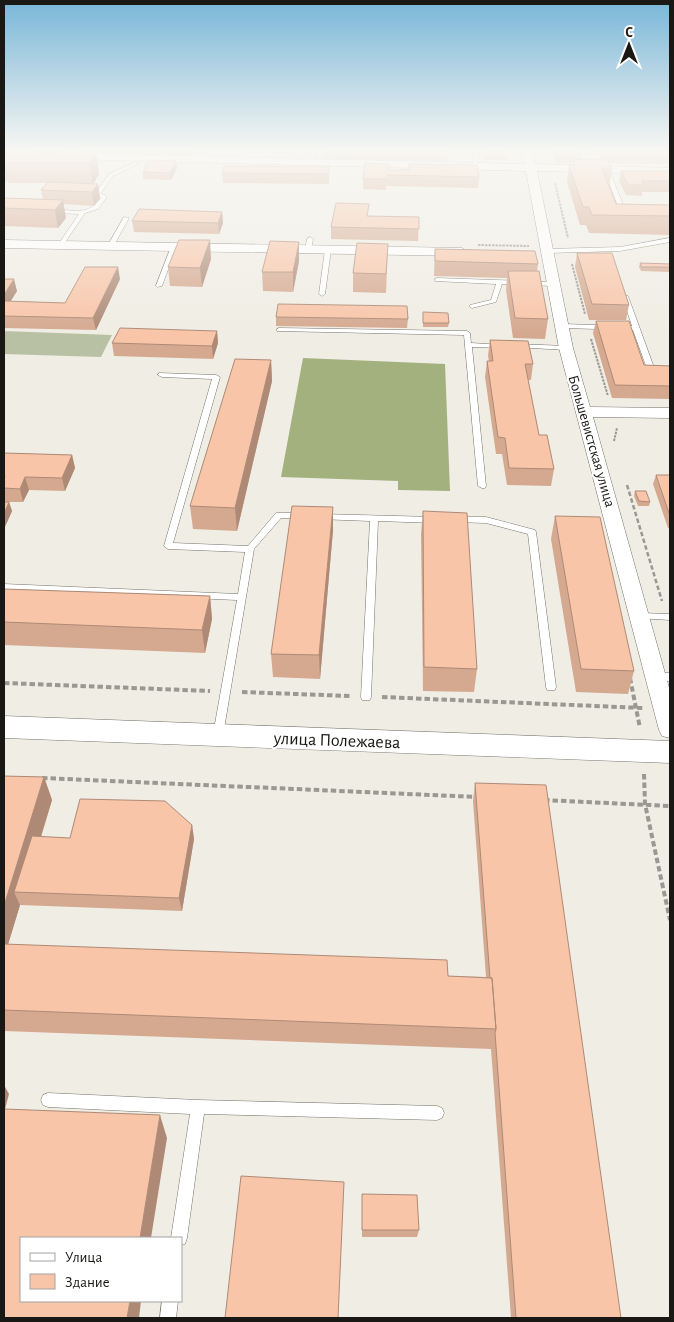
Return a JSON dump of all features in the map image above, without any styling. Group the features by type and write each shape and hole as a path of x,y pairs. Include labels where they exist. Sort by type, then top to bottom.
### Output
{"main road":[{"name":"улица Полежаева","path":"4,727 657,752"}],"street":[{"name":"Большевистская улица","path":"539,211 566,348 640,616 663,677 665,708 670,730"},
{"path":"4,244 173,248 309,245 328,250 474,253"},
{"path":"532,254 547,252"},
{"path":"584,412 670,414"}],"lane":[{"path":"57,211 87,211"},
{"path":"623,211 624,214 633,214"},
{"path":"60,246 83,212"},
{"path":"110,246 126,218"},
{"path":"547,252 620,249 670,240"},
{"path":"159,286 173,248"},
{"path":"322,294 328,250"},
{"path":"437,280 553,284"},
{"path":"472,306 494,301 496,297 495,290 500,282"},
{"path":"623,291 653,375 670,376"},
{"path":"562,326 636,328"},
{"path":"279,330 468,333 482,486"},
{"path":"469,345 566,348"},
{"path":"162,375 216,377 168,546 250,549"},
{"path":"218,735 250,549 279,515 374,519 486,520 532,532 552,687"},
{"path":"366,697 374,519"},
{"path":"4,586 243,597"},
{"path":"640,616 670,617"},
{"path":"48,1100 198,1107 437,1113"},
{"path":"179,1237 198,1107"},
{"path":"168,1318 170,1302"}],"path":[{"path":"562,211 572,251 573,264"},
{"path":"4,683 665,708"},
{"path":"637,708 657,752 645,804 670,920"},
{"path":"33,777 487,797"},
{"path":"536,799 670,806"}],"green space":[{"path":"4,331 112,335 101,357 4,354"},
{"path":"303,358 445,364 450,491 398,490 398,481 281,477"}],"building":[{"path":"138,211 222,212 218,223 132,221"},
{"path":"334,211 368,211 367,216 419,217 419,229 331,227"},
{"path":"590,211 670,211 670,216 592,215"},
{"path":"179,240 210,240 200,268 168,267"},
{"path":"270,241 299,242 293,272 262,272"},
{"path":"357,243 388,244 386,274 353,273"},
{"path":"435,249 535,251 538,264 435,261"},
{"path":"577,253 612,253 629,305 592,304"},
{"path":"640,263 670,264 670,267 642,267"},
{"path":"85,267 118,267 93,318 4,316 4,301 65,303"},
{"path":"508,271 539,271 548,319 515,318"},
{"path":"4,279 14,279 4,295"},
{"path":"278,304 407,306 408,319 276,317"},
{"path":"423,312 448,313 449,323 423,323"},
{"path":"596,321 629,321 644,365 670,366 670,386 615,385"},
{"path":"120,328 217,331 212,346 112,343"},
{"path":"490,340 528,341 533,364 525,364 539,435 547,435 554,469 509,468 505,438 498,437 487,361 493,361"},
{"path":"235,359 271,360 235,508 190,506"},
{"path":"4,453 72,455 62,478 25,477 20,489 4,488"},
{"path":"656,475 670,475 670,516"},
{"path":"635,491 646,491 650,502 639,501"},
{"path":"4,502 9,502 4,514"},
{"path":"292,506 333,507 319,655 271,654"},
{"path":"423,511 467,513 477,669 424,667"},
{"path":"555,516 600,517 634,671 581,669"},
{"path":"4,589 210,596 202,630 4,622"},
{"path":"4,776 44,777 4,906"},
{"path":"475,783 546,785 621,1318 516,1318 496,1029 492,978 490,978"},
{"path":"80,799 165,801 192,825 179,898 14,892 32,836 70,838"},
{"path":"4,944 447,960 448,976 492,978 496,1029 4,1010"},
{"path":"4,1109 160,1115 140,1237 20,1237 20,1302 130,1302 127,1318 4,1318"},
{"path":"241,1176 344,1182 338,1318 225,1318"},
{"path":"362,1194 417,1195 419,1230 362,1230"}]}
